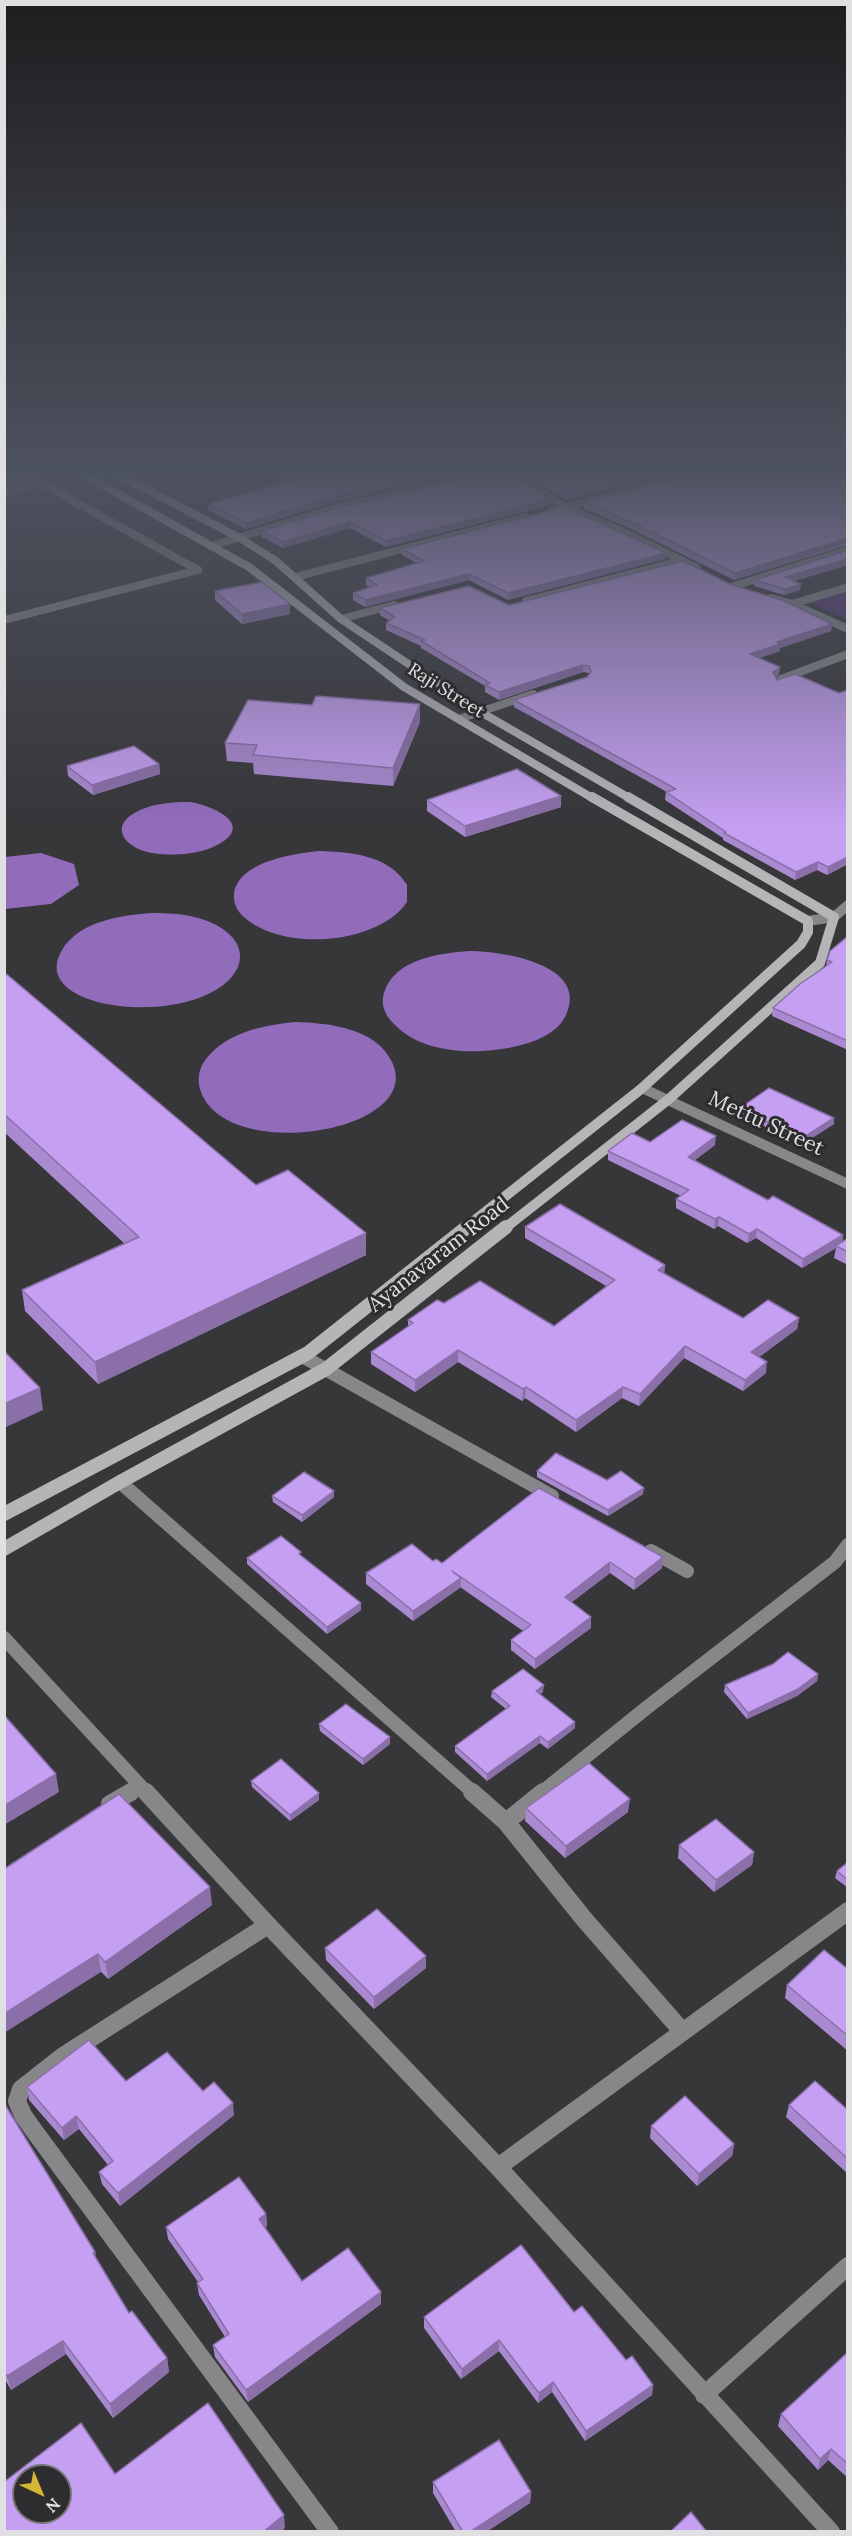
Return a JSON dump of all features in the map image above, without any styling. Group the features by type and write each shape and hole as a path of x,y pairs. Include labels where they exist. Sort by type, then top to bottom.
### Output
{"street":[{"path":"4,620 119,590"},
{"name":"Raji Street","path":"279,590 404,687 808,921"},
{"name":"Raji Street","path":"310,590 341,619 479,711 834,917"},
{"path":"518,603 567,590"},
{"path":"748,590 753,592"},
{"path":"792,604 837,590"},
{"path":"763,595 792,604 848,629"},
{"path":"341,619 406,603"},
{"path":"778,681 848,654"},
{"path":"459,719 543,691"},
{"path":"808,921 834,917 848,905"},
{"name":"Ayanavaram Road","path":"4,1549 120,1482 326,1369 669,1099 820,963 834,917"},
{"name":"Ayanavaram Road","path":"4,1514 302,1356 642,1088 801,944 808,932 808,921"},
{"name":"Mettu Street","path":"642,1088 848,1184"},
{"path":"302,1356 563,1502"},
{"path":"120,1482 506,1822 584,1919 682,2031"},
{"path":"635,1542 687,1571"},
{"path":"506,1822 645,1709 836,1562 848,1545"},
{"path":"4,1638 268,1925 498,2168 831,2532"},
{"path":"98,1811 140,1787"},
{"path":"498,2168 848,1911"},
{"path":"268,1925 63,2056 21,2089 17,2101 23,2115 35,2132 330,2532"},
{"path":"704,2395 848,2266"}],"shaded area":[{"path":"847,591 847,619 809,602"},
{"path":"190,802 222,813 233,826 232,833 211,848 174,855 142,850 127,841 123,835 124,822 140,810 165,803"},
{"path":"319,851 356,854 380,861 399,875 407,885 407,902 393,916 375,927 353,935 329,939 305,939 281,935 261,928 239,912 234,893 238,882 246,873 257,866 282,857"},
{"path":"41,853 74,864 79,885 51,904 5,909 5,857"},
{"path":"152,913 185,915 216,925 237,944 240,952 238,967 221,987 193,1000 159,1006 124,1006 93,1001 69,989 57,972 62,950 70,940 79,932 102,921"},
{"path":"469,951 520,958 554,972 565,983 570,998 566,1015 558,1027 545,1036 517,1046 470,1051 453,1050 421,1042 407,1035 392,1022 385,1011 383,997 389,982 397,972 432,956"},
{"path":"296,1022 337,1026 350,1030 375,1042 385,1051 392,1062 394,1087 379,1107 352,1122 317,1131 279,1133 244,1127 216,1113 199,1085 200,1070 206,1059 224,1042 235,1036 271,1025"}],"building":[{"path":"273,590 290,604 242,614 215,591"},
{"path":"361,590 404,590 365,600 353,593"},
{"path":"451,590 478,590 509,605 567,590 750,590 782,600 832,624 777,642 780,644 750,654 780,667 773,672 777,680 795,674 839,693 848,690 848,857 828,867 818,862 796,872 724,833 726,832 666,792 676,789 514,700 587,677 591,672 589,666 583,665 499,692 485,685 490,683 421,641 425,640 386,623 395,617 380,608"},
{"path":"316,696 420,704 393,768 253,755 257,745 225,743 248,700 312,705"},
{"path":"134,746 159,764 92,785 67,766"},
{"path":"517,769 561,796 465,826 427,800"},
{"path":"848,936 848,1041 773,1008 800,984 832,962 827,960 830,951"},
{"path":"4,972 256,1185 288,1170 366,1233 95,1362 22,1290 139,1237 4,1114"},
{"path":"769,1088 834,1118 801,1139 740,1108"},
{"path":"682,1120 716,1136 688,1157 768,1200 773,1196 843,1235 803,1259 757,1229 749,1234 719,1217 715,1219 676,1199 689,1190 608,1151 632,1133 650,1142"},
{"path":"560,1204 665,1265 658,1270 743,1318 768,1300 799,1318 751,1352 767,1362 745,1380 685,1346 640,1394 623,1387 576,1420 526,1387 523,1389 458,1350 415,1380 371,1352 413,1323 408,1320 437,1300 444,1303 480,1281 554,1326 615,1280 525,1227"},
{"path":"848,1238 848,1252 836,1246"},
{"path":"4,1351 40,1388 4,1404"},
{"path":"556,1453 607,1480 621,1471 644,1488 608,1510 537,1471"},
{"path":"304,1472 334,1491 302,1515 272,1496"},
{"path":"539,1488 663,1557 635,1579 610,1562 565,1597 591,1617 535,1659 511,1640 531,1625 452,1571 461,1578 413,1611 366,1573 412,1544 433,1561 436,1559 442,1563"},
{"path":"281,1536 301,1552 299,1554 361,1603 327,1627 247,1558"},
{"path":"788,1652 818,1674 798,1689 748,1713 725,1685 773,1664"},
{"path":"523,1669 544,1685 536,1691 575,1722 548,1742 540,1736 487,1774 455,1746 510,1706 492,1691"},
{"path":"346,1704 390,1737 363,1759 319,1724"},
{"path":"4,1715 56,1774 4,1806"},
{"path":"281,1759 319,1793 290,1815 251,1781"},
{"path":"589,1763 630,1799 566,1846 526,1808"},
{"path":"119,1794 210,1887 105,1962 98,1954 4,2014 4,1869"},
{"path":"716,1819 754,1852 716,1880 679,1845"},
{"path":"848,1862 848,1880 837,1871"},
{"path":"377,1909 426,1956 374,1997 325,1948"},
{"path":"824,1950 848,1969 848,2036 787,1985"},
{"path":"89,2040 126,2081 167,2052 203,2091 214,2082 233,2103 118,2193 99,2172 113,2161 76,2116 62,2128 27,2087"},
{"path":"815,2081 848,2110 848,2159 789,2105"},
{"path":"685,2096 734,2144 699,2174 651,2126"},
{"path":"4,2103 95,2252 93,2253 129,2313 132,2311 167,2358 110,2404 63,2341 7,2376 4,2371"},
{"path":"239,2177 266,2214 259,2219 302,2281 348,2248 381,2292 246,2390 213,2345 229,2334 197,2283 203,2279 166,2227"},
{"path":"521,2245 574,2312 582,2306 626,2360 632,2356 653,2385 586,2431 553,2382 539,2393 499,2340 462,2369 424,2317"},
{"path":"848,2352 848,2464 831,2449 820,2459 781,2414"},
{"path":"208,2403 284,2515 263,2532 4,2532 4,2482 12,2476 12,2524 72,2524 72,2464 27,2464 81,2423 115,2474"},
{"path":"499,2440 531,2492 470,2532 463,2532 433,2482"},
{"path":"691,2512 707,2532 670,2532"}]}
